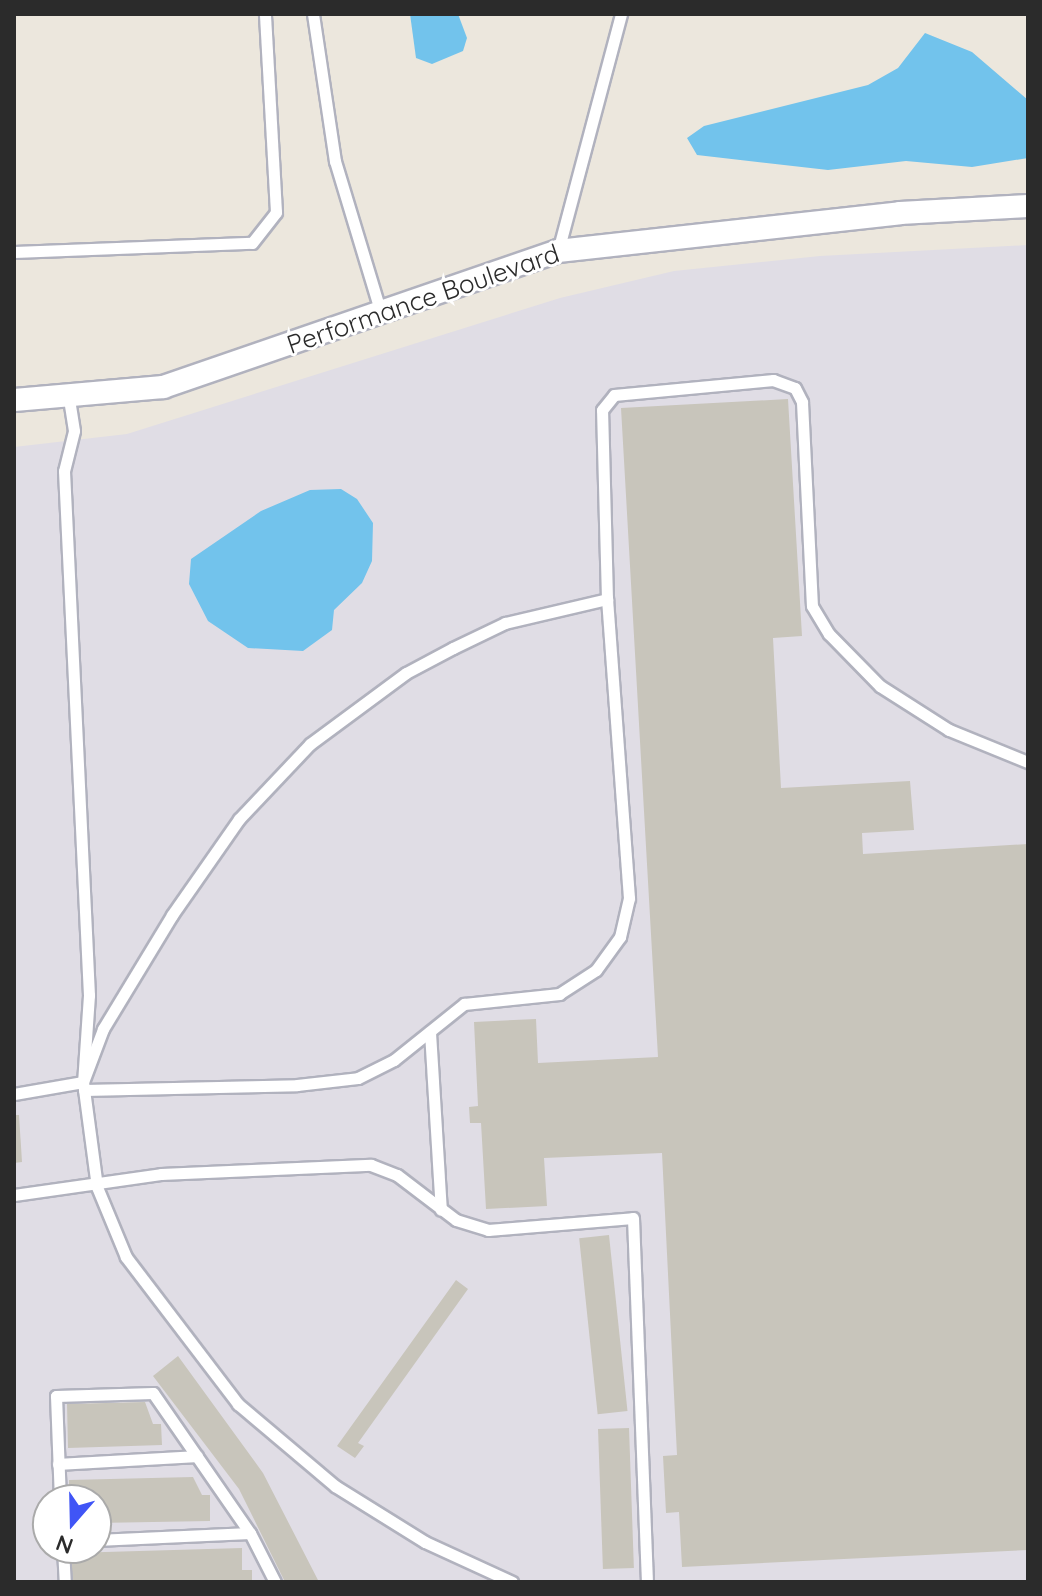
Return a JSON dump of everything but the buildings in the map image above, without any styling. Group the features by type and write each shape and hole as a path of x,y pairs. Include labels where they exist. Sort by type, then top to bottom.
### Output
{"street":[{"name":"Performance Boulevard","path":"14,400 69,399 163,387 558,251 900,213 1028,206"}],"lane":[{"path":"14,252 252,243 276,212 265,14"},
{"path":"313,14 335,161 381,313"},
{"path":"558,251 621,14"},
{"path":"14,1094 83,1086 297,1085 358,1078 430,1032 464,1004 559,994 596,970 620,937 629,898 607,599 605,403 614,395 787,382 802,402 812,606 829,634 892,693 949,730 1028,762"},
{"path":"69,399 74,431 64,471 89,995 83,1086 97,1187 126,1257 238,1404 335,1486 425,1542 512,1582"},
{"path":"83,1086 103,1029 172,915 239,819 310,744 406,673 453,648 505,623 607,599"},
{"path":"430,1032 441,1210"},
{"path":"14,1195 97,1187 161,1174 371,1165 397,1175 441,1210 488,1230 633,1218 647,1582"},
{"path":"59,1484 58,1394 153,1393 250,1533 275,1582"},
{"path":"58,1464 197,1456"},
{"path":"112,1539 250,1533"}],"shaded area":[{"path":"1028,245 1028,1582 14,1582 14,447 127,434 560,298 674,271 820,256"}],"water":[{"path":"410,14 458,14 467,38 463,51 432,64 416,58"},
{"path":"925,33 972,52 1028,100 1028,158 972,167 906,161 828,170 697,155 687,138 704,126 868,85 898,68"},
{"path":"341,489 357,499 373,523 372,561 362,583 334,610 332,630 303,651 248,648 208,621 189,584 191,559 261,511 310,490"}]}
